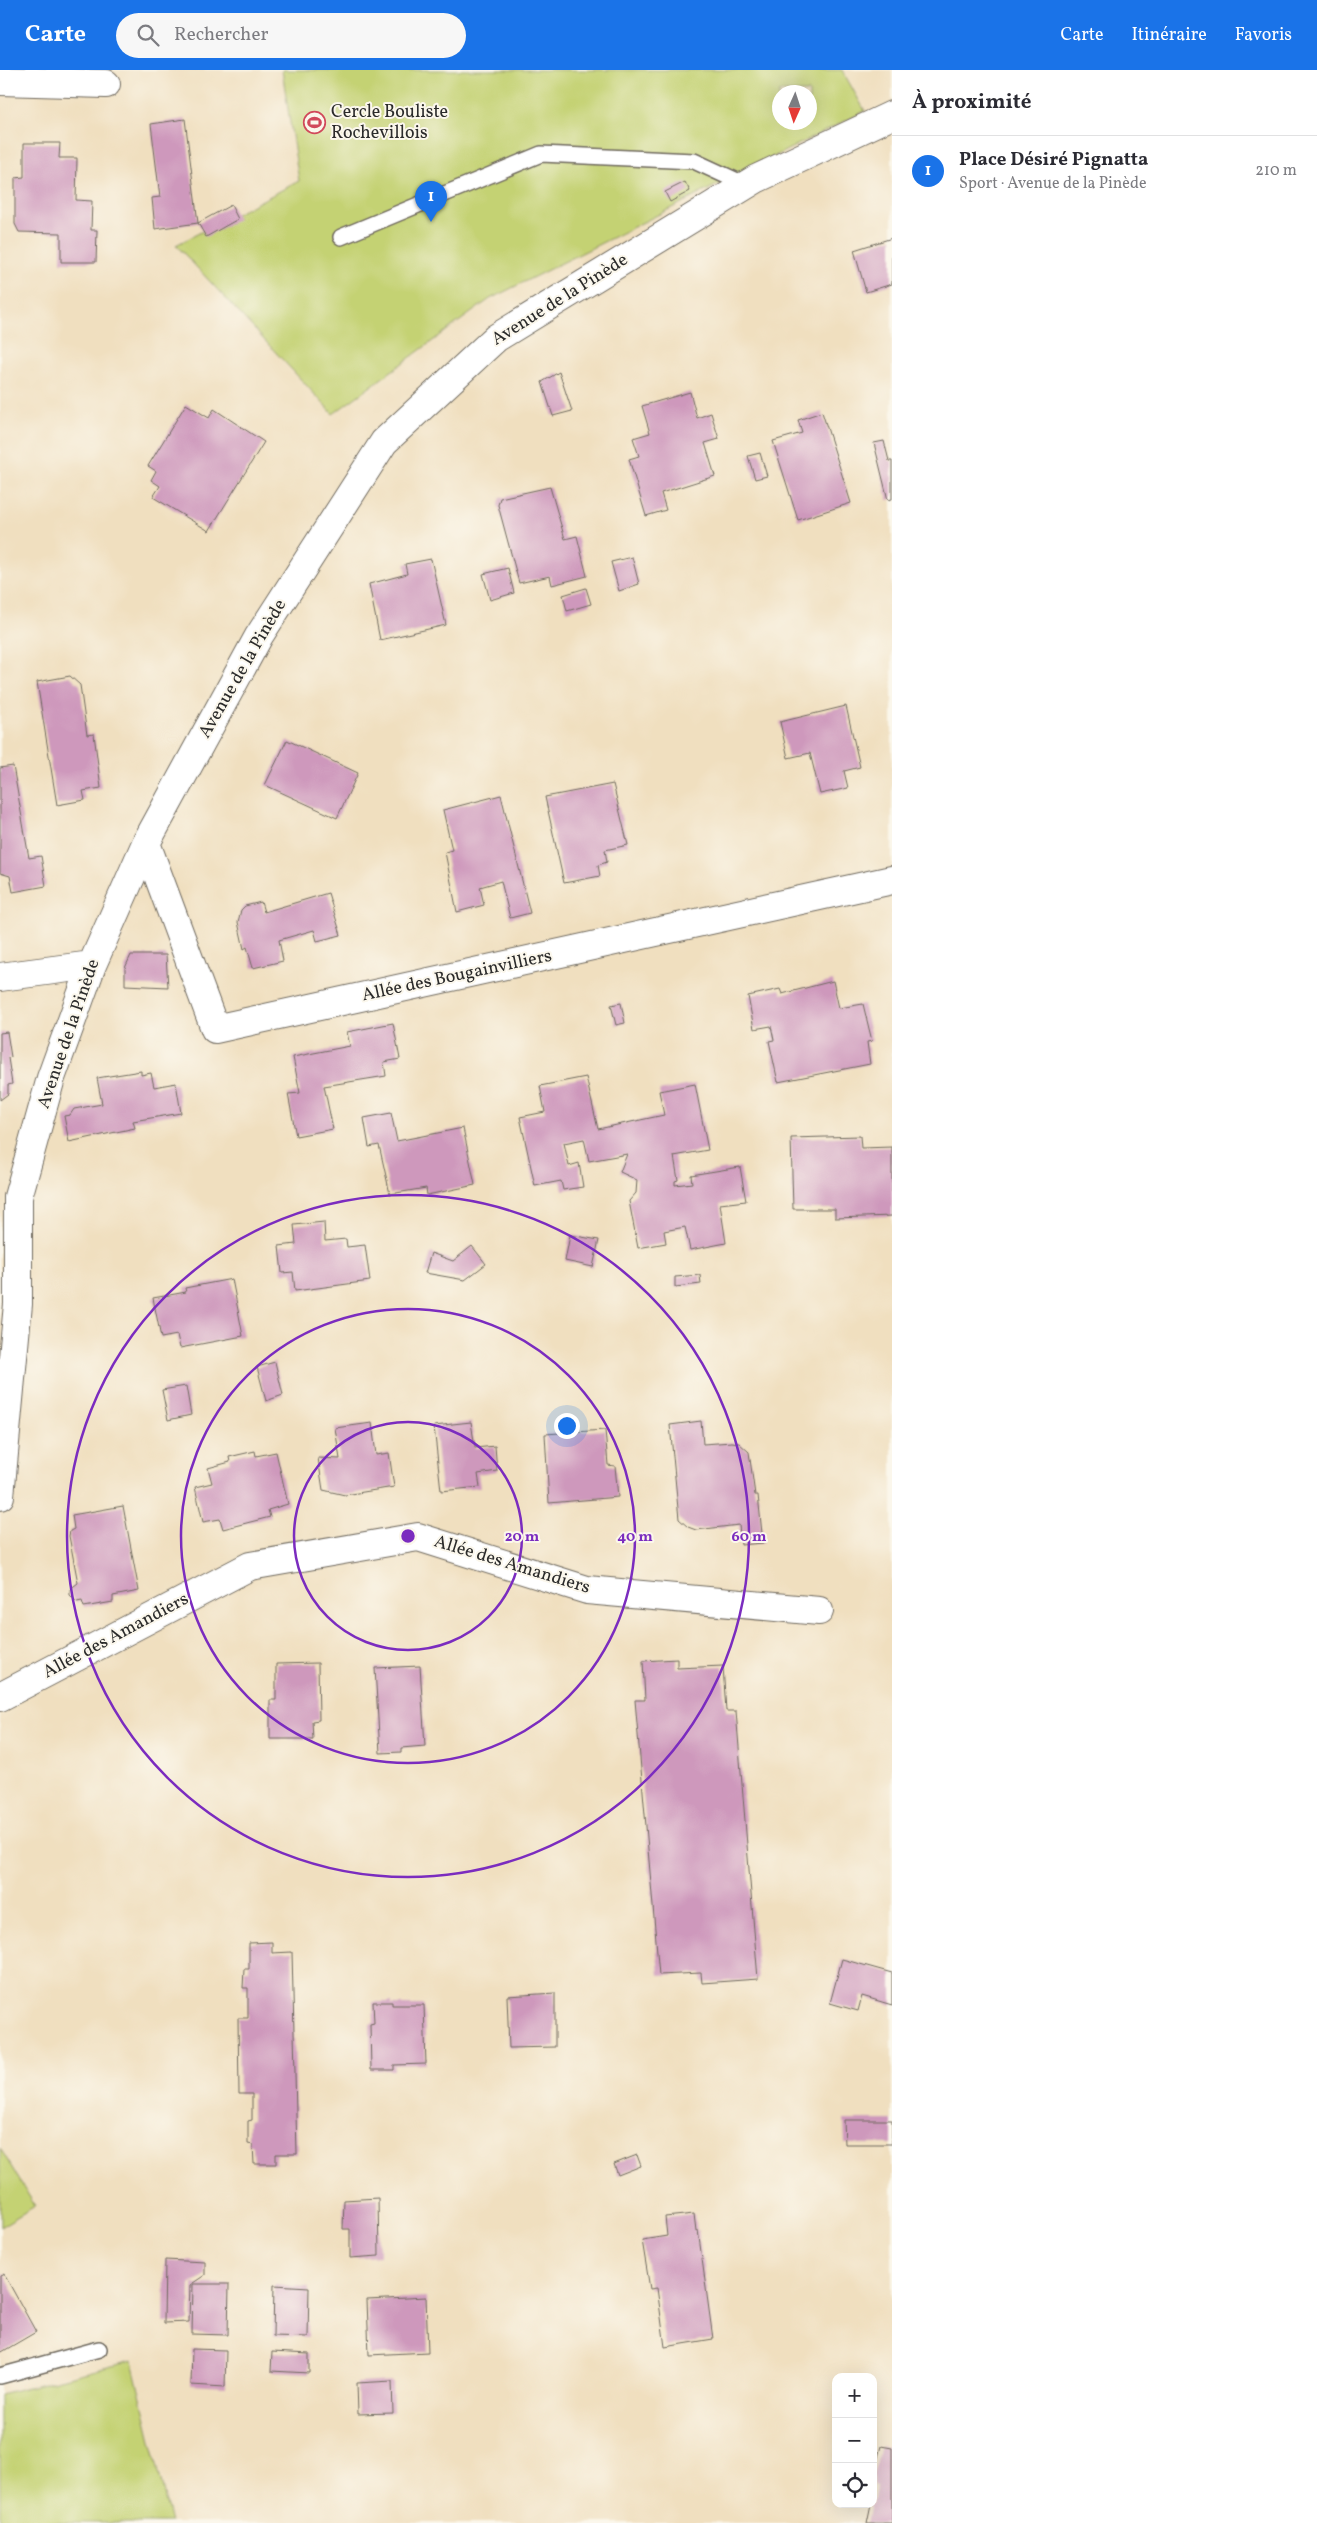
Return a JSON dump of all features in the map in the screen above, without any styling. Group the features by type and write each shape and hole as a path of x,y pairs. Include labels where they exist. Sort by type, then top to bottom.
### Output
{"street":[{"path":"0,81 106,84"},
{"name":"Avenue de la Pinède","path":"0,1496 18,1304 18,1197 51,1078 92,965 146,843 259,636 384,442 496,338 746,186 892,115"},
{"name":"Allée des Bougainvilliers","path":"146,843 215,1029 892,880"},
{"path":"0,977 92,965"},
{"name":"Allée des Amandiers","path":"0,1697 250,1566 418,1537 587,1590 819,1611"}],"lane":[{"path":"341,237 541,154 694,161 746,186"},
{"path":"0,2376 99,2349"}],"green space":[{"path":"282,70 842,70 865,111 490,299 333,414 176,245 299,181"},
{"path":"0,2148 35,2206 0,2227"},
{"path":"132,2361 171,2523 0,2523 0,2394"}],"building":[{"path":"185,119 198,223 155,229 152,198 160,197 151,124"},
{"path":"24,143 60,143 59,158 77,158 76,200 92,201 91,230 97,230 96,262 61,262 61,233 19,232 15,224 15,178 24,177"},
{"path":"685,182 690,191 670,202 665,192"},
{"path":"231,205 238,219 206,237 198,223"},
{"path":"892,238 892,284 866,292 854,250"},
{"path":"559,372 572,411 553,416 542,382"},
{"path":"690,392 697,418 711,413 719,439 705,443 715,476 661,493 666,510 646,516 629,459 639,456 633,438 650,433 642,406"},
{"path":"186,404 209,418 214,409 264,442 209,531 153,497 160,486 151,480 156,471 148,466"},
{"path":"822,412 851,503 798,520 773,441 802,433 798,420"},
{"path":"884,441 889,461 892,461 892,499 888,500 874,443"},
{"path":"760,453 767,476 755,479 748,456"},
{"path":"550,487 565,539 577,536 587,576 552,585 550,576 519,583 498,505 500,498"},
{"path":"632,557 639,584 619,591 611,562"},
{"path":"431,559 446,625 380,640 369,584 407,574 405,564"},
{"path":"508,568 514,593 490,600 483,574"},
{"path":"586,588 591,604 567,611 563,595"},
{"path":"70,676 80,685 87,735 94,734 101,788 83,791 85,800 57,805 37,682"},
{"path":"846,706 860,767 844,771 848,788 820,794 810,753 788,758 780,722"},
{"path":"287,740 358,773 337,818 265,785"},
{"path":"13,766 29,858 41,856 46,886 13,892 10,876 0,873 0,768"},
{"path":"613,784 628,845 605,850 607,862 598,865 600,876 564,883 545,797"},
{"path":"501,795 530,913 510,918 501,881 480,887 484,905 457,912 445,852 452,850 443,810"},
{"path":"328,893 341,935 317,941 314,930 279,940 283,961 253,968 247,947 244,949 238,922 241,910 245,906 261,902 264,912"},
{"path":"131,955 166,955 168,987 125,985 125,968"},
{"path":"833,981 839,1008 863,1004 872,1041 867,1042 870,1064 778,1082 769,1041 774,1040 771,1026 754,1029 748,996 780,989 782,994"},
{"path":"621,1003 625,1023 616,1025 611,1005"},
{"path":"393,1023 400,1059 384,1062 386,1076 324,1086 333,1129 296,1136 288,1094 300,1093 293,1057 350,1046 347,1032"},
{"path":"7,1032 11,1057 8,1058 12,1084 8,1085 8,1094 0,1100 0,1033"},
{"path":"141,1071 141,1075 151,1073 154,1087 176,1083 181,1113 133,1121 135,1128 69,1142 64,1116 70,1115 74,1109 102,1104 97,1078"},
{"path":"586,1077 598,1129 664,1115 659,1091 695,1084 708,1150 674,1156 678,1180 675,1181 675,1185 692,1183 691,1175 740,1167 746,1201 720,1204 726,1243 690,1250 685,1227 664,1231 666,1243 638,1248 629,1201 636,1193 637,1180 620,1172 627,1154 589,1161 584,1139 564,1143 569,1166 579,1163 583,1187 563,1190 561,1181 535,1186 520,1117 545,1112 540,1086"},
{"path":"391,1113 397,1141 463,1128 475,1185 427,1195 426,1188 390,1194 379,1145 369,1147 364,1118"},
{"path":"860,1136 861,1148 892,1147 892,1216 835,1218 835,1209 793,1209 791,1138"},
{"path":"324,1222 325,1241 346,1239 347,1247 365,1245 370,1281 295,1291 293,1272 282,1273 279,1246 296,1244 294,1225"},
{"path":"570,1235 599,1240 593,1267 565,1261"},
{"path":"472,1246 486,1264 465,1280 425,1273 431,1253 453,1261"},
{"path":"700,1275 701,1284 675,1287 675,1277"},
{"path":"232,1279 243,1336 180,1348 177,1335 161,1338 153,1298 186,1292 185,1288"},
{"path":"275,1362 283,1395 266,1401 257,1367"},
{"path":"186,1386 191,1415 168,1420 162,1390"},
{"path":"701,1421 703,1444 739,1443 749,1452 755,1495 758,1495 763,1543 741,1545 739,1525 696,1530 688,1527 679,1519 670,1425"},
{"path":"471,1422 475,1448 495,1446 497,1471 478,1474 480,1487 441,1491 434,1426"},
{"path":"372,1423 376,1455 389,1453 394,1487 345,1495 323,1490 318,1458 340,1459 335,1428"},
{"path":"605,1430 608,1465 615,1466 618,1497 549,1503 545,1434"},
{"path":"255,1451 256,1456 276,1452 288,1504 268,1510 270,1517 223,1529 220,1519 203,1522 195,1487 212,1483 208,1468 230,1462 229,1457"},
{"path":"123,1506 139,1591 113,1596 113,1602 84,1607 82,1601 77,1602 70,1595 70,1589 78,1583 69,1536 70,1531 74,1529 72,1515"},
{"path":"677,1659 677,1668 723,1666 726,1711 736,1711 758,1979 702,1983 701,1973 659,1975 635,1700 645,1700 643,1661"},
{"path":"318,1663 319,1720 312,1721 313,1739 270,1739 270,1700 276,1700 276,1664"},
{"path":"420,1666 425,1746 401,1748 401,1752 380,1753 375,1668"},
{"path":"272,1942 272,1953 292,1952 297,2154 276,2154 276,2164 254,2164 253,2145 248,2144 248,2121 252,2120 252,2094 239,2094 238,2018 248,2018 248,1988 243,1988 244,1969 249,1969 249,1943"},
{"path":"842,1959 892,1973 892,2005 862,1996 858,2011 830,2003"},
{"path":"555,1993 555,2047 509,2048 507,1996"},
{"path":"373,2002 392,2002 392,2005 424,2005 426,2064 394,2065 394,2070 371,2070 370,2024 374,2023"},
{"path":"844,2120 892,2120 892,2144 845,2144"},
{"path":"637,2155 641,2166 618,2175 614,2164"},
{"path":"378,2198 379,2256 350,2258 350,2229 343,2229 344,2200"},
{"path":"694,2214 696,2231 698,2230 713,2339 665,2347 657,2288 650,2289 642,2240 667,2236 665,2217"},
{"path":"165,2260 205,2262 205,2275 190,2285 189,2322 164,2323"},
{"path":"4,2274 36,2332 0,2353 0,2276"},
{"path":"193,2284 229,2284 228,2335 192,2334"},
{"path":"274,2285 309,2287 308,2337 273,2336"},
{"path":"426,2297 428,2352 369,2355 367,2300"},
{"path":"192,2349 226,2350 225,2387 191,2385"},
{"path":"272,2352 309,2354 309,2373 271,2371"},
{"path":"392,2381 393,2413 358,2414 357,2383"},
{"path":"881,2446 892,2448 892,2523 867,2523 870,2508 877,2508 877,2460"}],"place":[{"name":"Cercle Bouliste Rochevillois","path":"315,122"},
{"name":"Place Désiré Pignatta","path":"431,222"}]}
